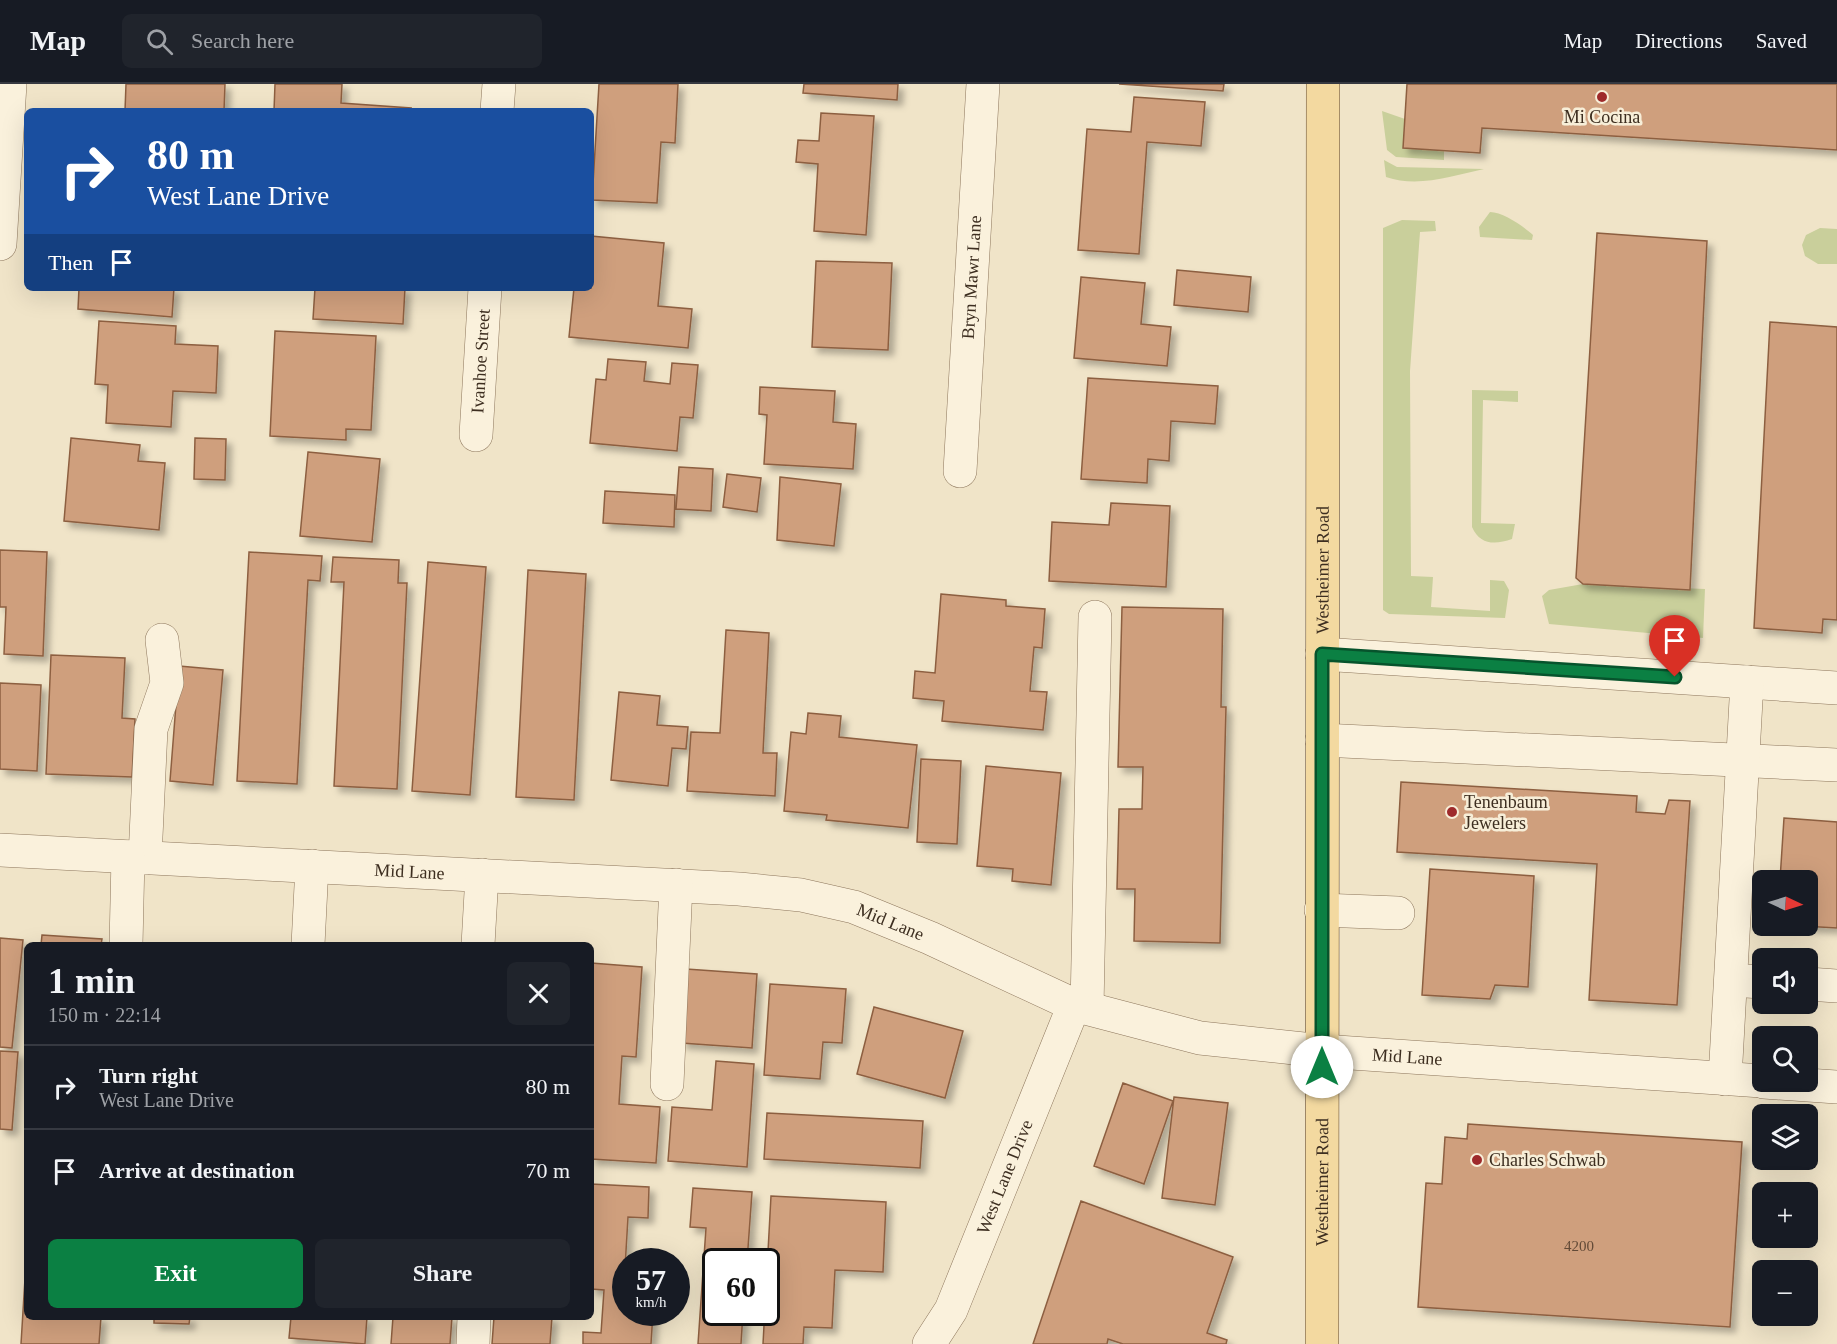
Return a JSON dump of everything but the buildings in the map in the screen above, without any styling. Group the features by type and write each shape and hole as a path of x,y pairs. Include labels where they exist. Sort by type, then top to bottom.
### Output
{"main road":[{"name":"Westheimer Road","path":"1322,1344 1323,84"}],"street":[{"path":"0,244 10,84"},
{"path":"497,108 499,84"},
{"name":"Bryn Mawr Lane","path":"960,471 983,84"},
{"name":"Ivanhoe Street","path":"476,435 485,291"},
{"path":"1080,1006 1095,617"},
{"path":"126,942 151,729 167,683 162,640"},
{"path":"1322,654 1837,687"},
{"path":"1725,1079 1747,981 1742,761 1747,682"},
{"path":"1322,740 1837,765"},
{"name":"Mid Lane","path":"0,850 676,885 801,895 855,907 930,938 1080,1006 1200,1038 1322,1051 1752,1080"},
{"path":"308,942 312,866"},
{"path":"478,942 482,875"},
{"path":"667,1084 676,885"},
{"path":"1322,910 1398,913"},
{"path":"1818,985 1837,986"},
{"name":"West Lane Drive","path":"929,1344 951,1310 1080,1006"},
{"name":"Mid Lane","path":"1818,1085 1837,1087"},
{"path":"473,1344 474,1320"}],"green space":[{"path":"1382,111 1405,119 1444,150 1444,160 1396,157 1387,150"},
{"path":"1384,160 1397,167 1484,169 1435,180 1398,180 1386,177"},
{"path":"1490,212 1501,214 1518,224 1533,235 1532,240 1480,237 1479,227"},
{"path":"1402,220 1435,221 1436,231 1420,232 1410,371 1411,576 1433,577 1431,607 1490,611 1490,580 1504,581 1509,590 1505,618 1389,614 1383,610 1383,228"},
{"path":"1820,228 1837,229 1837,264 1818,264 1805,256 1802,245 1806,235"},
{"path":"1472,390 1518,391 1518,402 1483,400 1481,523 1515,524 1512,539 1494,543 1479,537 1472,527"},
{"path":"1583,584 1705,589 1703,638 1549,624 1542,596 1549,590"}],"place":[{"name":"Mi Cocina","path":"1602,97"},
{"name":"Tenenbaum Jewelers","path":"1452,812"},
{"name":"Charles Schwab","path":"1477,1160"}],"route":[{"path":"1322,1067 1322,654 1675,677"}]}
